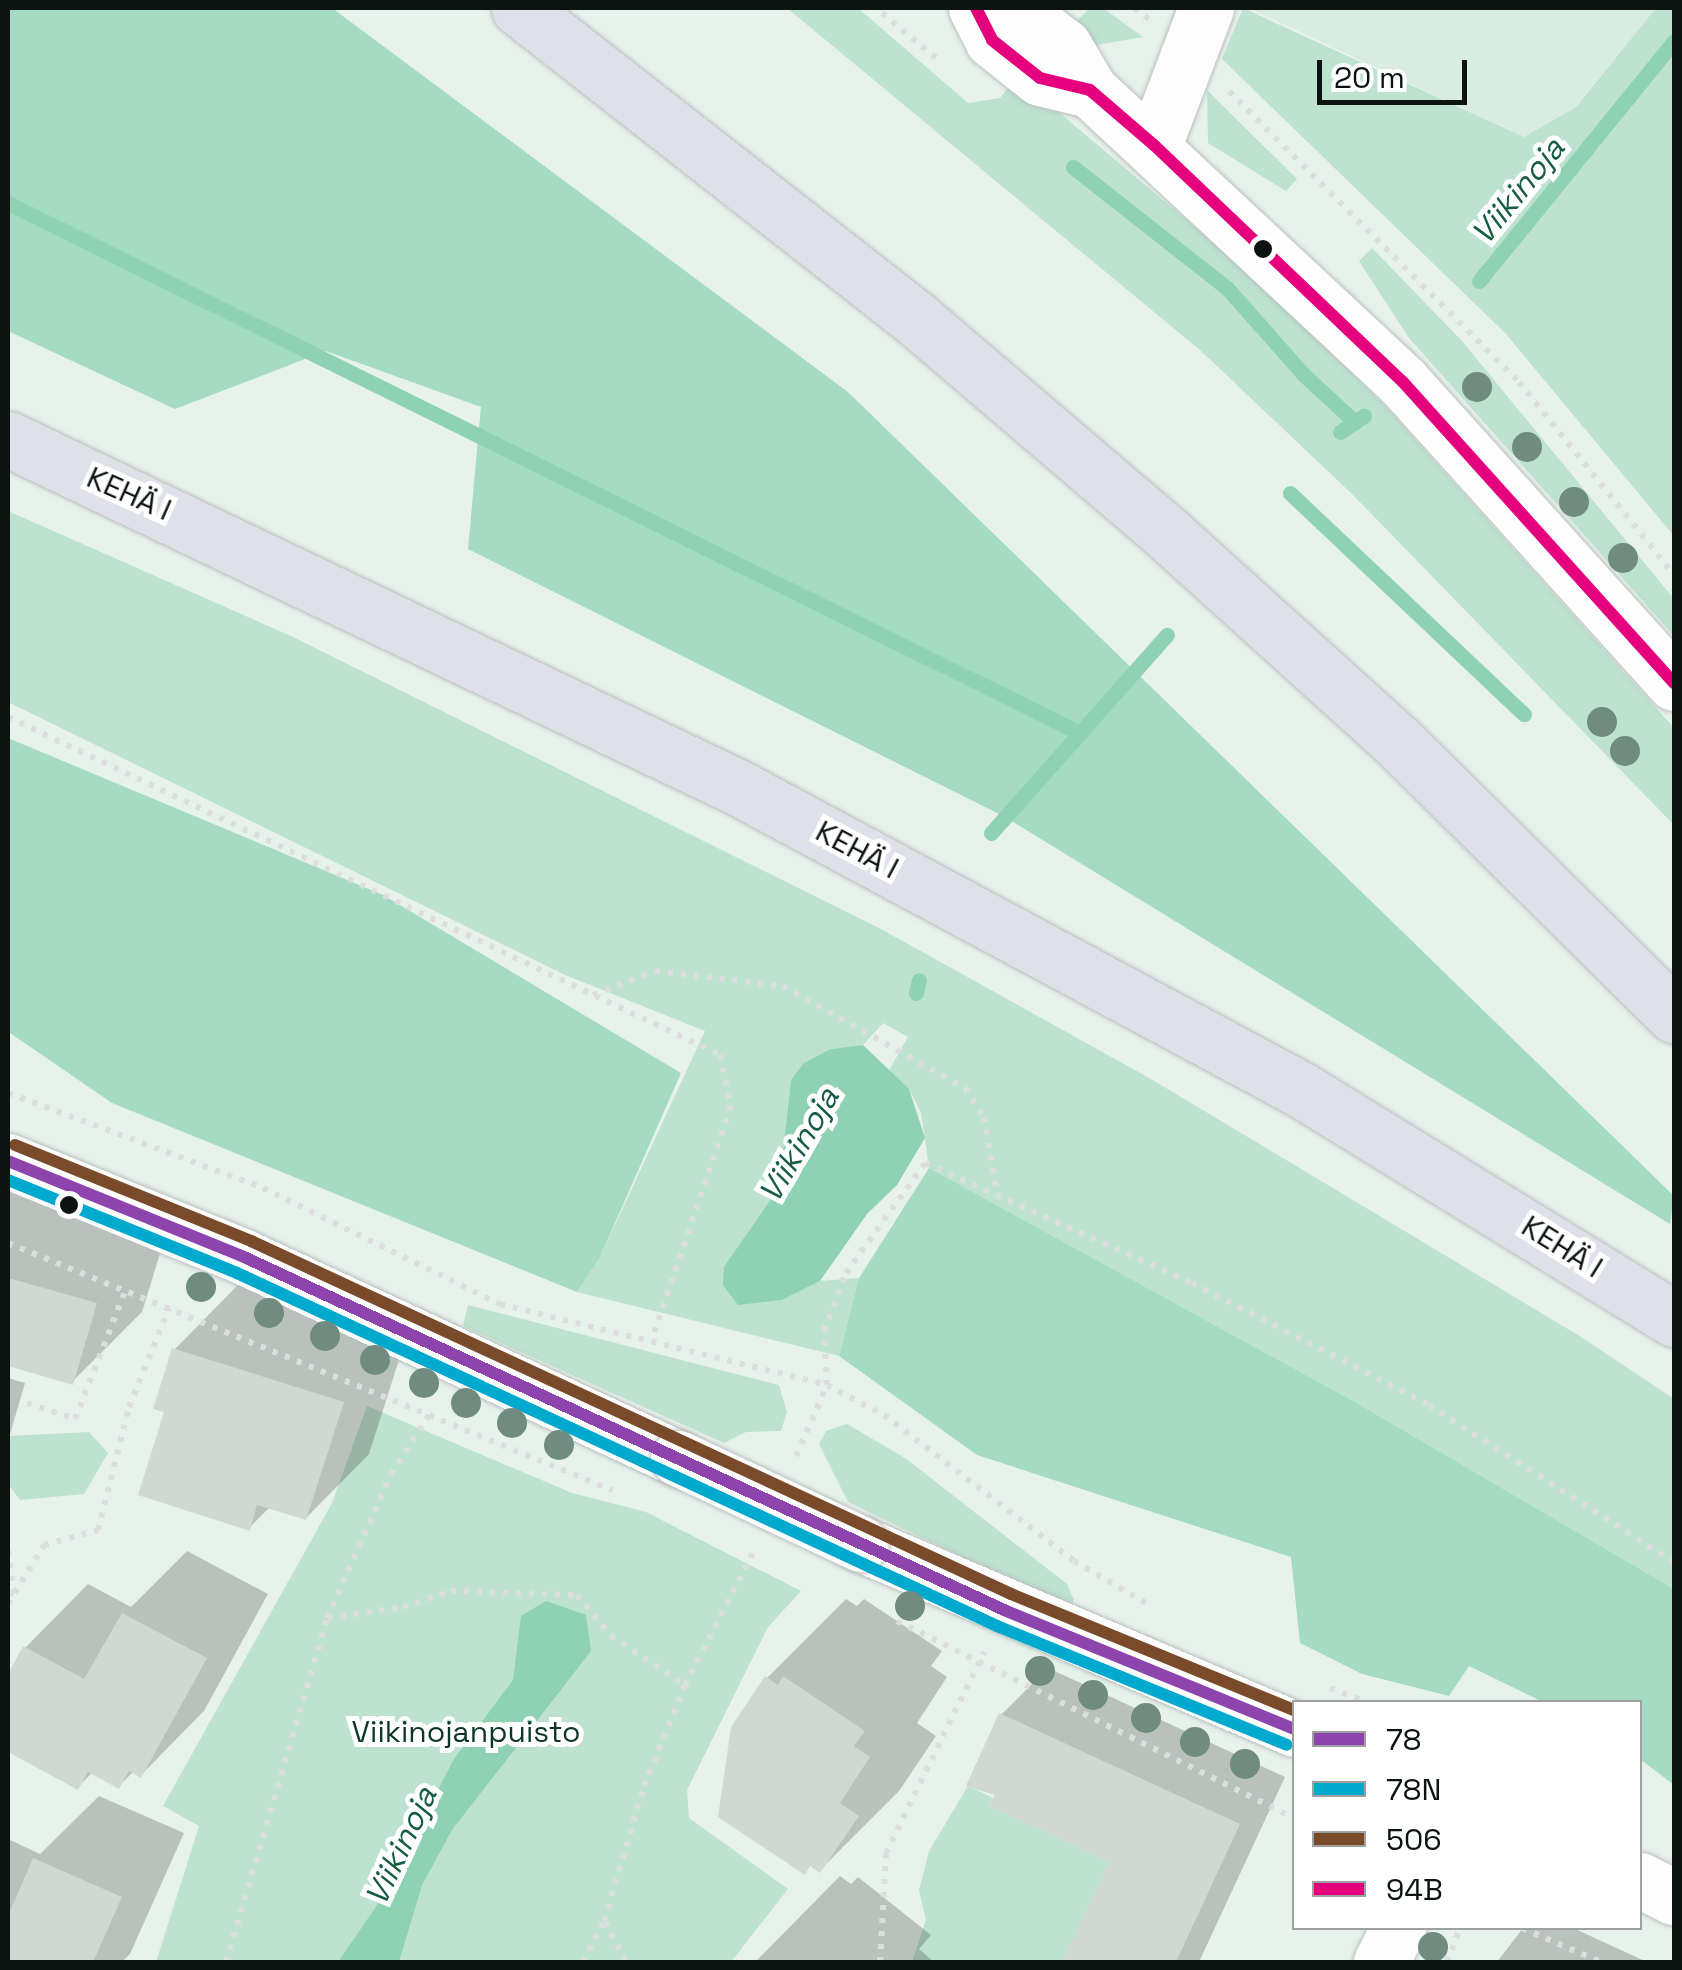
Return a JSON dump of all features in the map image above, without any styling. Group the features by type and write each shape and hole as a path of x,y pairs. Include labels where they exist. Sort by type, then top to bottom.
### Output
{"highway":[{"path":"519,8 652,108 915,318 1170,536 1399,743 1674,1015"},
{"path":"543,8 652,108"},
{"name":"KEHÄ I","path":"8,439 774,806 1300,1089 1674,1320"}],"street":[{"path":"976,8 992,40 1040,78 1090,90"},
{"path":"1014,8 1064,46 1090,90 1154,144 1403,382 1674,683"},
{"path":"1154,144 1206,8"},
{"path":"8,1161 244,1257 1004,1610 1292,1702"},
{"path":"1642,1881 1674,1897"},
{"path":"1381,1962 1397,1930"}],"path":[{"path":"1223,86 1519,382 1674,574"},
{"path":"8,717 720,1055 731,1106 672,1266 653,1337"},
{"path":"592,995 655,971 783,986 965,1088 984,1117 998,1196"},
{"path":"8,1093 262,1188 500,1304 653,1337 827,1385 884,1416 1074,1561 1168,1615"},
{"path":"827,1385 824,1330 846,1273 925,1163 1192,1283 1429,1405 1674,1562"},
{"path":"8,1243 591,1485 626,1493"},
{"path":"27,1404 75,1419 126,1289"},
{"path":"11,1592 44,1545 98,1530 129,1407 170,1308"},
{"path":"226,1962 326,1618 392,1474 429,1416"},
{"path":"8,1550 8,1604"},
{"path":"326,1618 404,1607 451,1591 577,1595 611,1636 685,1685"},
{"path":"880,1962 886,1853 1004,1610"},
{"path":"890,1618 1292,1817"},
{"path":"583,1962 604,1921 644,1786 685,1685 717,1621"},
{"path":"604,1921 626,1962"},
{"path":"1447,1962 1459,1930"},
{"path":"1527,1930 1600,1962"}],"shaded area":[{"path":"8,8 332,8 848,392 1674,1196 1670,1224 1005,817 468,549 481,407 326,351 175,409 8,331"},
{"path":"1249,8 1656,8 1575,107 1524,137"},
{"path":"8,738 383,895 681,1073 600,1257 577,1292 112,1103 10,1033"},
{"path":"929,1168 1355,1402 1674,1589 1674,1785 1642,1761 1642,1700 1539,1700 1469,1666 1449,1696 1362,1674 1300,1643 1291,1557 977,1455 839,1356 859,1278"}],"green space":[{"path":"787,8 858,8 968,103 1000,98 1017,77 1253,276 1386,407 1674,728 1674,825 1352,494 1201,351"},
{"path":"1090,8 1103,8 1143,37 1097,45 1068,30"},
{"path":"1243,8 1524,137 1576,107 1656,8 1674,8 1674,536 1506,334 1222,59"},
{"path":"1207,90 1297,179 1286,191 1208,143"},
{"path":"1372,248 1462,341 1674,599 1674,636 1409,338 1359,261"},
{"path":"8,511 291,636 881,929 1151,1079 1578,1335 1674,1399 1674,1589 1355,1402 929,1168 921,1113 909,1089 888,1072 908,1037 883,1023 863,1045 831,1049 791,1080 779,1187 745,1236 749,1301 782,1300 820,1281 859,1278 839,1356 577,1292 600,1257 705,1031 565,975 8,702"},
{"path":"468,1305 779,1385 787,1412 781,1431 746,1432 724,1443 463,1326"},
{"name":"Viikinojanpuisto","path":"367,1406 572,1493 646,1512 801,1591 768,1627 687,1790 689,1818 788,1889 731,1962 156,1962 199,1826 163,1806 332,1503"},
{"path":"847,1424 905,1458 1067,1584 1074,1600 1070,1609 848,1502 819,1444 826,1431"},
{"path":"89,1432 108,1453 84,1494 20,1500 8,1484 8,1436"},
{"path":"968,1786 993,1798 989,1806 1109,1862 1062,1962 912,1962 926,1920 919,1890 929,1851"}],"water":[{"path":"863,1045 909,1089 925,1138 897,1185 867,1214 820,1281 782,1300 738,1305 723,1285 724,1267 779,1187 791,1080 804,1063 831,1049"},
{"path":"546,1601 586,1615 591,1651 452,1830 422,1885 399,1962 338,1962 382,1898 454,1759 513,1680 521,1616"}],"building":[{"path":"8,1278 97,1303 73,1385 8,1366"},
{"path":"172,1348 344,1402 306,1520 257,1505 250,1531 138,1495 164,1412 153,1409"},
{"path":"122,1613 207,1658 141,1778 129,1771 119,1789 88,1772 78,1790 8,1752 8,1674 23,1646 84,1679"},
{"path":"765,1676 778,1685 783,1676 865,1731 854,1746 870,1757 840,1803 859,1816 820,1873 810,1866 805,1875 718,1817 731,1727"},
{"path":"999,1713 1240,1824 1176,1962 1062,1962 1109,1862 989,1806 995,1795 966,1786"},
{"path":"33,1858 122,1897 93,1962 8,1962 8,1916"}],"waterway":[{"name":"Viikinoja","path":"1479,281 1674,41"},
{"path":"1073,167 1227,288 1303,374 1355,422"},
{"path":"8,203 1080,733"},
{"name":"Viikinoja","path":"1340,432 1364,416"},
{"path":"1290,493 1524,714"},
{"name":"Viikinoja","path":"991,833 1167,635"},
{"name":"Viikinoja","path":"916,993 919,980"}],"transit line":[{"name":"94B","path":"976,8 992,40 1040,78 1090,90 1154,145 1403,382 1674,683"},
{"name":"506","path":"15,1145 251,1241 1011,1594 1292,1709"},
{"name":"78","path":"8,1161 244,1257 1004,1610 1292,1728"},
{"name":"78N","path":"8,1180 237,1273 997,1626 1287,1745"}]}
